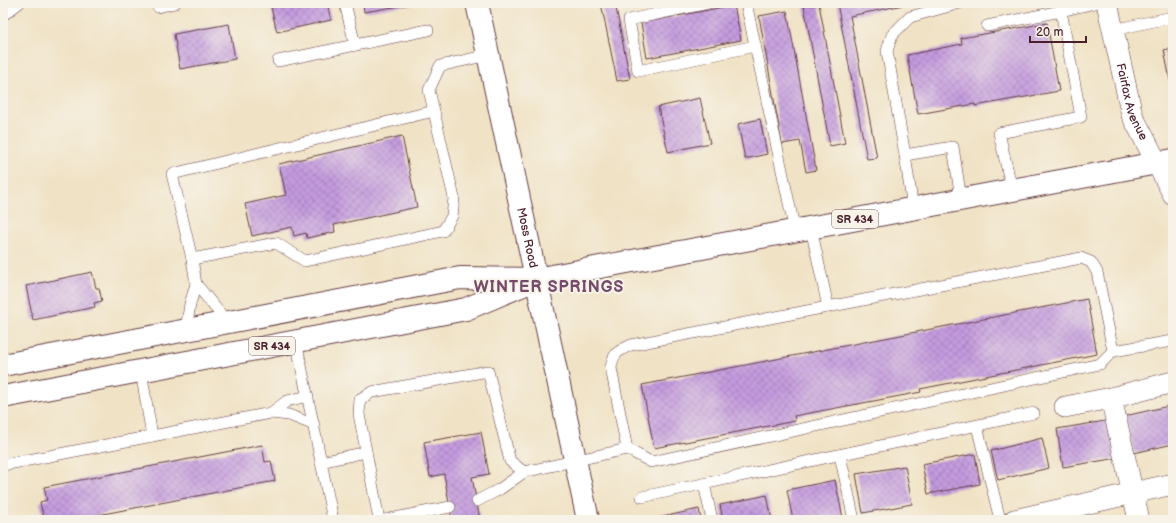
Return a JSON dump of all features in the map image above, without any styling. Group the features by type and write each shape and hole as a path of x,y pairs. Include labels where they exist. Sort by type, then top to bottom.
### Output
{"main road":[{"name":"Moss Road","path":"477,3 588,520"},
{"name":"SR 434","path":"3,365 460,278 536,279 1165,161"},
{"name":"SR 434","path":"3,397 466,309 536,279"}],"street":[{"name":"Fairfax Avenue","path":"1107,3 1132,115 1165,161 1173,194"},
{"path":"1064,407 1111,398 1173,382"},
{"path":"1111,398 1139,520"},
{"path":"1014,520 1173,484"}],"lane":[{"path":"3,13 19,3"},
{"path":"158,7 175,3"},
{"path":"345,3 355,45"},
{"path":"708,3 629,20 638,71 755,46"},
{"path":"746,3 755,46 803,229 828,307"},
{"path":"913,208 887,51 892,34 910,17 960,3"},
{"path":"987,26 1095,3"},
{"path":"1012,190 999,133 1081,117 1061,11"},
{"path":"1113,30 1173,17"},
{"path":"278,61 428,30"},
{"path":"192,259 276,243 305,260 443,231 452,216 454,198 429,90 440,66 488,55"},
{"path":"186,330 190,304 196,284 192,259 172,174 434,111"},
{"path":"905,155 953,147 961,199"},
{"path":"627,449 611,368 612,359 618,351 631,345 1081,258 1091,262 1097,272 1113,351"},
{"path":"196,284 227,322"},
{"path":"296,341 333,520"},
{"path":"477,501 500,489 524,472 576,460 627,449 651,462 1100,364 1113,351 1173,341"},
{"path":"141,371 152,436"},
{"path":"379,520 359,414 360,399 372,392 488,371 510,462 524,472"},
{"path":"271,413 287,401 308,396"},
{"path":"3,464 271,413 289,415 314,425"},
{"path":"642,497 1034,413"},
{"path":"977,426 1000,520"},
{"path":"321,462 366,452"},
{"path":"840,455 854,520"},
{"path":"704,484 712,520"},
{"path":"385,520 450,507"}],"building":[{"path":"270,3 327,3 331,20 277,32"},
{"path":"363,3 412,3 412,4 364,12"},
{"path":"601,3 615,3 630,79 617,81"},
{"path":"837,3 913,3 850,16 877,158 867,159"},
{"path":"819,4 845,143 830,146 804,6"},
{"path":"734,5 741,40 647,58 641,23"},
{"path":"787,11 816,170 806,172 800,141 782,144 759,16"},
{"path":"1047,23 1059,91 975,106 975,104 918,114 907,55 962,44 961,38"},
{"path":"229,24 235,59 180,69 174,34"},
{"path":"1173,48 1173,90 1172,90 1164,50"},
{"path":"700,98 710,143 668,152 658,107"},
{"path":"760,119 767,154 745,159 738,124"},
{"path":"402,136 417,207 334,225 335,232 307,238 306,233 294,236 292,227 252,236 245,204 286,195 279,164"},
{"path":"92,272 96,288 99,288 102,301 94,303 95,307 33,320 26,286"},
{"path":"1087,299 1097,354 920,389 921,392 794,416 795,421 654,448 642,385"},
{"path":"1173,405 1173,444 1134,453 1125,416"},
{"path":"1111,420 1118,458 1063,467 1057,429"},
{"path":"481,432 489,474 472,477 480,520 452,520 444,474 430,477 424,442"},
{"path":"1042,438 1049,468 998,480 991,451"},
{"path":"262,445 265,462 271,461 275,481 72,520 44,520 40,502 47,500 44,487"},
{"path":"975,454 980,484 928,494 922,464"},
{"path":"905,466 912,504 863,513 856,474"},
{"path":"835,480 843,518 833,520 793,520 787,490"},
{"path":"767,495 772,520 723,520 720,505"},
{"path":"699,509 701,520 653,520 653,519"}],"district":[{"name":"WINTER SPRINGS","path":"549,286"}]}
